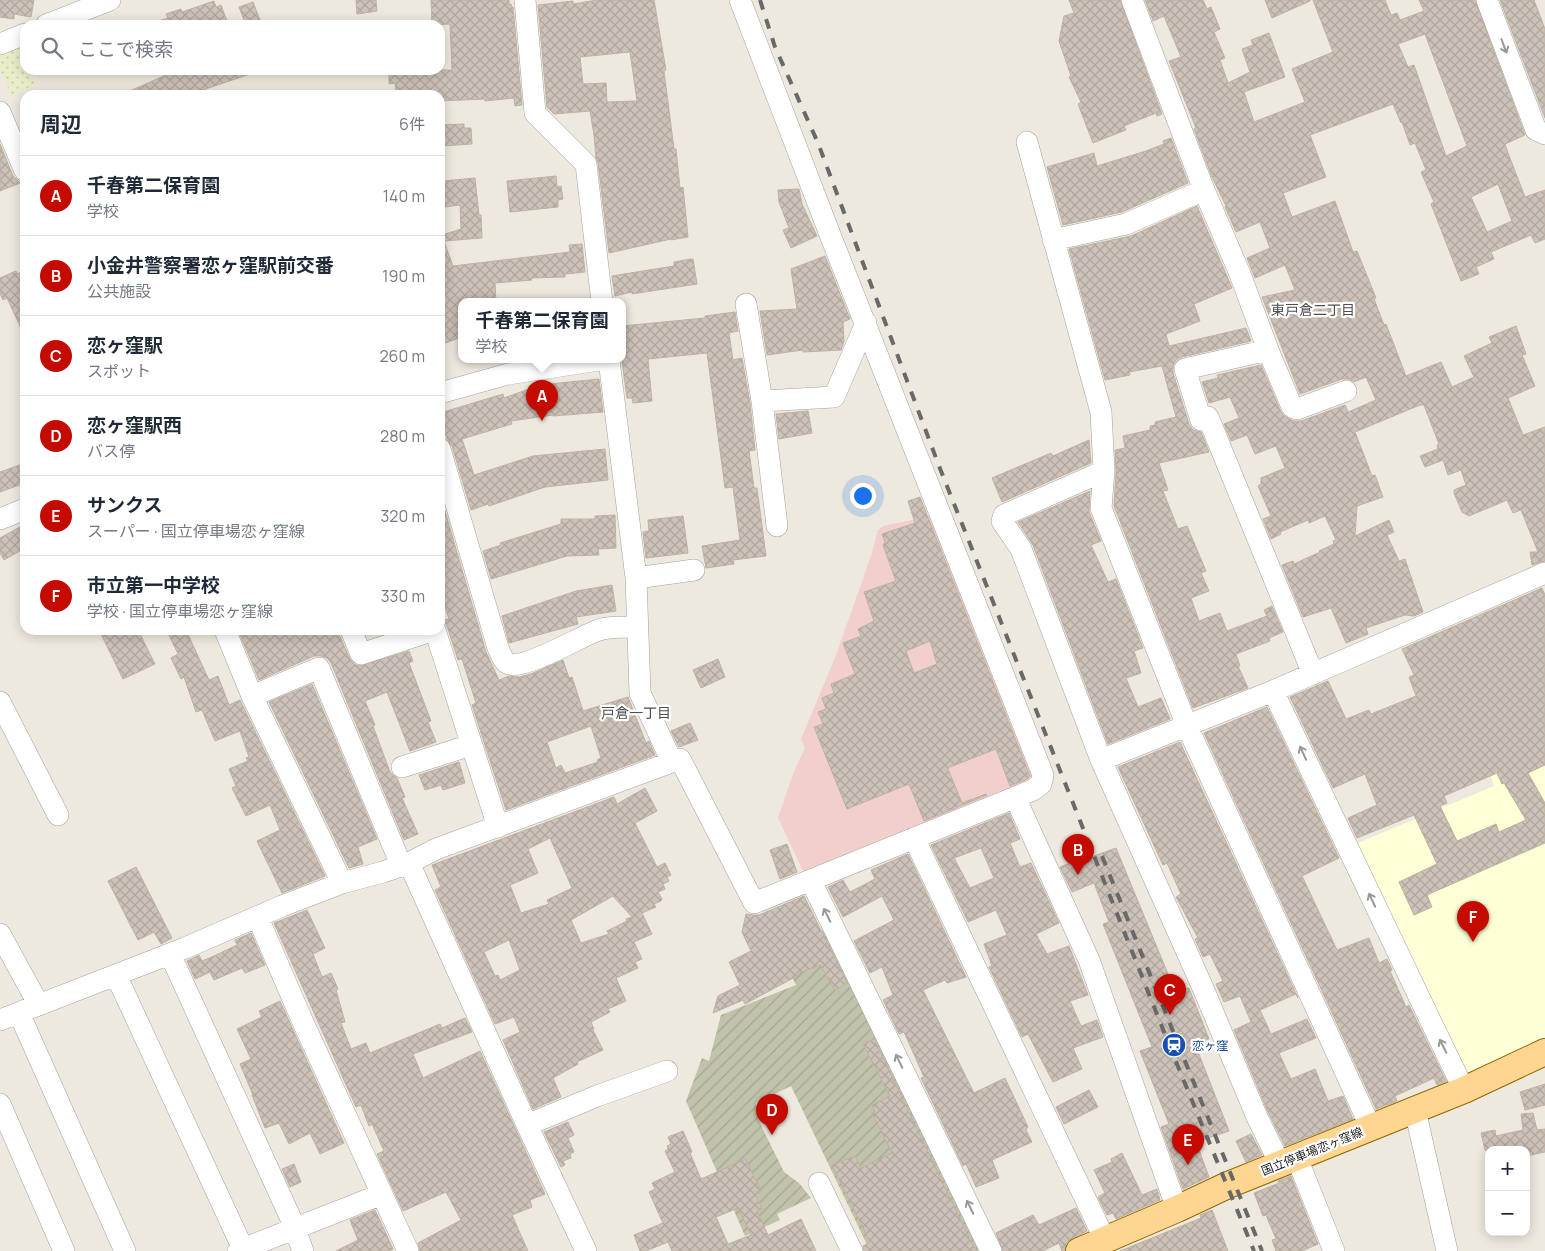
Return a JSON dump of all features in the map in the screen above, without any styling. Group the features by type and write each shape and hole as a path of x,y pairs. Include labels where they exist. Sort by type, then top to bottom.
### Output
{"main road":[{"name":"国立停車場恋ヶ窪線","path":"1093,1247 1228,1185 1464,1090 1545,1052"}],"street":[{"path":"59,20 110,0"},
{"path":"525,0 535,113 586,164 602,298"},
{"path":"125,1251 9,1016 170,954 258,918 282,906 342,883 405,864 436,849 680,759 754,903 1033,790 1041,784 1043,775 740,0"},
{"path":"1132,0 1204,190 1240,274 1268,350 1292,407 1297,410 1346,391"},
{"path":"1486,0 1536,130 1545,134"},
{"path":"0,44 20,36"},
{"path":"0,112 20,159"},
{"path":"1027,142 1101,412 1104,471 1101,508 1187,726 1371,1128"},
{"path":"1053,240 1126,224 1204,190"},
{"path":"746,304 762,401 777,526"},
{"path":"762,401 834,397 866,323"},
{"path":"1268,350 1185,369 1202,420 1208,417 1313,674"},
{"path":"445,392 508,374 580,363"},
{"path":"609,363 636,578 640,694 672,762"},
{"path":"445,466 498,648 503,659 508,664 515,664 547,654 598,630 638,626"},
{"path":"1104,471 1004,515 1002,521 1021,549 1101,760 1203,988 1257,1117 1288,1161 1334,1251"},
{"path":"0,519 20,511"},
{"path":"636,578 694,570"},
{"path":"1101,760 1273,691 1545,572"},
{"path":"227,635 252,696 342,883"},
{"path":"353,635 361,654 420,635"},
{"path":"437,635 498,827"},
{"path":"252,696 319,668 405,864 586,1251"},
{"path":"1273,691 1464,1090"},
{"path":"0,702 58,814"},
{"path":"402,766 471,745"},
{"path":"1015,797 1090,960 1177,1210"},
{"path":"914,838 1093,1247"},
{"path":"811,881 991,1251"},
{"path":"258,918 408,1251"},
{"path":"0,934 38,1005"},
{"path":"170,954 295,1229 303,1251"},
{"path":"116,975 241,1250 382,1194"},
{"path":"527,1125 597,1096 667,1071"},
{"path":"0,1104 64,1251"},
{"path":"1415,1110 1447,1251"},
{"path":"819,1183 852,1251"}],"shaded area":[{"path":"20,46 20,75 33,75 37,84 11,95 0,69 0,55"},
{"path":"932,516 1037,777 804,873 778,818 793,774 805,748 801,739 836,655 871,556 878,530 883,526"},
{"path":"1545,748 1545,1039 1468,1075 1353,845 1494,786 1489,771"},
{"path":"828,928 983,1251 870,1251 791,1086 756,1103 758,1119 784,1172 799,1183 811,1198 777,1214 780,1220 745,1236 686,1101 702,1058 709,1061 721,1015 796,985 777,950"}],"building":[{"path":"0,0 34,0 31,17 14,14 14,19 0,17"},
{"path":"356,0 376,0 377,11 357,14"},
{"path":"431,0 509,0 509,5 511,4 513,7 522,105 515,106 514,98 485,101 485,99 445,101 445,90 396,90 395,83 389,84 389,75 445,75 445,70 452,70 450,24 445,24 445,20 432,20"},
{"path":"597,0 654,0 666,70 664,71 680,188 683,187 688,237 609,253 590,111 554,114 547,107 538,5 573,1 573,4","holes":["630,52 637,101 607,102 606,83 583,84 580,57"]},
{"path":"1069,0 1120,0 1162,114 1157,116 1156,113 1124,126 1126,130 1093,143 1078,104 1081,102 1069,77 1071,76 1059,41 1064,16 1074,13"},
{"path":"1145,0 1203,0 1207,9 1211,7 1220,29 1214,32 1225,58 1220,60 1228,83 1250,72 1242,49 1253,45 1251,40 1269,33 1285,77 1244,92 1254,122 1305,102 1292,69 1333,52 1313,0 1385,0 1391,15 1397,13 1400,20 1424,11 1419,0 1475,0 1525,135 1505,144 1508,153 1525,197 1545,190 1545,239 1535,243 1531,235 1491,252 1494,259 1476,267 1479,274 1461,281 1431,204 1434,202 1421,172 1426,170 1415,143 1410,145 1393,104 1310,135 1326,177 1283,193 1292,217 1335,201 1353,252 1357,251 1376,298 1374,299 1384,325 1386,324 1406,376 1441,362 1452,387 1474,377 1464,356 1492,343 1489,337 1516,326 1526,354 1522,355 1535,386 1508,398 1523,435 1545,427 1545,561 1532,565 1530,552 1538,552 1521,510 1513,513 1507,500 1469,516 1462,512 1454,493 1454,490 1466,485 1461,470 1448,475 1443,460 1425,467 1420,456 1438,449 1437,445 1439,444 1424,405 1420,405 1355,432 1372,476 1375,475 1383,497 1357,506 1355,536 1389,520 1394,532 1387,535 1399,561 1405,559 1423,612 1414,616 1405,615 1366,628 1368,634 1346,643 1331,608 1303,617 1282,565 1293,561 1294,564 1320,552 1334,544 1333,541 1336,540 1325,516 1309,523 1308,520 1280,532 1281,534 1271,539 1263,519 1271,516 1258,486 1261,484 1261,478 1285,468 1276,446 1255,454 1247,435 1231,441 1224,424 1239,418 1230,397 1209,403 1202,382 1218,378 1217,375 1261,365 1281,412 1293,421 1301,421 1345,405 1348,412 1376,400 1366,377 1354,382 1349,379 1342,379 1300,394 1262,297 1295,290 1285,265 1255,278 1247,258 1270,248 1260,222 1236,232 1212,177 1194,129 1196,128 1169,61 1181,57 1164,16 1153,21","holes":["1425,34 1467,146 1446,156 1414,65 1408,67 1398,44","1498,184 1512,221 1487,232 1471,197"]},
{"path":"1265,0 1310,0 1310,1 1272,18"},
{"path":"1500,0 1534,0 1545,29 1545,118"},
{"path":"214,1 216,7 221,5 227,20 162,20 168,18 166,14 181,9 182,12"},
{"path":"253,2 260,20 244,20 239,7"},
{"path":"166,75 247,75 203,90 132,90"},
{"path":"464,124 464,128 471,128 472,144 445,146 445,125"},
{"path":"1171,138 1188,183 1122,212 1063,225 1047,167 1094,153 1097,166 1146,151 1164,144 1163,141"},
{"path":"0,144 13,176 20,183 0,191"},
{"path":"556,176 557,187 561,186 563,199 558,200 558,207 510,212 507,181"},
{"path":"475,178 479,215 481,215 482,238 445,241 445,234 461,229 460,205 445,207 445,181"},
{"path":"799,189 802,204 817,236 791,248 783,230 789,228 779,202 778,190"},
{"path":"1197,206 1232,288 1194,304 1200,321 1166,334 1169,346 1246,328 1251,341 1176,360 1173,366 1173,373 1189,424 1193,430 1201,432 1209,452 1159,463 1168,490 1163,491 1178,529 1187,526 1206,571 1201,573 1209,591 1191,598 1199,621 1220,613 1227,631 1267,616 1264,610 1272,606 1283,632 1269,638 1270,641 1236,654 1240,666 1238,666 1248,688 1193,708 1114,506 1115,450 1125,448 1123,436 1150,430 1150,426 1155,425 1155,422 1176,417 1162,366 1129,372 1130,375 1105,380 1069,249 1131,236"},
{"path":"445,244 453,266 570,252 569,245 582,244 585,272 565,274 565,277 531,278 532,280 495,283 496,298 458,298 458,338 445,343"},
{"path":"825,256 850,319 843,322 844,341 841,350 803,352 803,350 767,355 760,311 797,309 791,269"},
{"path":"693,259 697,284 615,296 612,276 674,266 674,262"},
{"path":"16,271 17,274 20,272 20,326 7,298 3,300 0,293 0,278"},
{"path":"735,312 738,331 729,333 733,360 742,358 750,403 755,450 749,451 754,488 757,488 766,556 733,560 734,564 706,568 702,546 740,540 733,487 725,488 707,353 648,359 652,401 633,403 632,398 627,398 622,363 626,363 626,326 705,318 705,316"},
{"path":"599,379 603,412 553,415 511,421 512,424 462,439 474,475 533,456 605,449 608,480 545,487 489,506 488,504 471,510 452,446 445,433 445,411 503,394 504,398 529,389 529,386"},
{"path":"808,411 812,433 779,439 776,414"},
{"path":"1089,440 1091,463 1002,502 992,478 1051,453 1053,456"},
{"path":"20,465 20,485 0,492 0,472"},
{"path":"1090,491 1089,512 1101,541 1091,545 1108,582 1116,579 1143,648 1134,651 1141,673 1126,678 1138,707 1161,698 1170,719 1108,744 1033,545 1018,522"},
{"path":"920,497 1030,776 1010,786 996,749 950,767 948,769 962,803 987,795 924,821 909,784 847,809 814,727 823,724 818,712 826,709 822,698 834,693 831,684 855,674 843,643 861,636 858,629 874,621 864,592 896,581 883,545 885,542 882,534 915,523 908,501","holes":["930,641 937,664 914,673 906,651"]},
{"path":"445,511 486,652 499,680 509,676 519,677 531,674 563,660 569,678 572,677 583,711 628,697 646,743 649,741 655,755 506,810 472,705 476,703 462,659 458,660 445,623 445,620 449,619 445,606","holes":["591,726 601,758 597,760 598,762 565,773 561,765 556,768 547,742"]},
{"path":"615,515 616,548 598,549 599,555 567,556 491,579 483,551 501,545 500,543 561,524 561,519 595,519 595,516"},
{"path":"683,516 688,553 646,558 643,532 649,531 648,520"},
{"path":"20,527 20,551 4,560 0,553 0,538"},
{"path":"612,585 616,611 576,617 578,624 509,643 502,616 576,591"},
{"path":"1542,588 1545,595 1545,765 1528,773 1545,803 1545,843 1427,895 1432,907 1414,915 1399,882 1437,864 1414,815 1357,838 1348,818 1377,805 1365,774 1333,788 1290,697 1328,681 1346,719 1369,710 1371,714 1416,696 1409,677 1414,675 1402,649","holes":["1497,773 1502,784 1504,783 1526,820 1499,832 1496,824 1457,841 1440,806 1447,803 1444,796"]},
{"path":"101,635 140,635 155,664 123,679"},
{"path":"169,635 188,635 209,680 218,676 229,705 240,700 325,876 282,893 257,841 280,830 270,805 246,816 232,788 236,786 229,769 248,761 246,758 249,757 240,731 215,741 202,710 196,712 184,677 181,679 171,658 178,654"},
{"path":"240,635 339,635 350,659 359,666 409,651 413,661 409,663 431,721 428,722 436,742 410,751 387,692 365,701 390,772 397,778 405,797 402,798 418,834 404,840 331,663 327,658 314,656 259,680"},
{"path":"718,659 725,677 701,688 693,670"},
{"path":"312,684 377,839 358,847 363,864 349,868 269,702"},
{"path":"1267,707 1339,858 1302,876 1337,950 1369,938 1379,963 1387,959 1392,970 1390,971 1406,1007 1409,1005 1446,1081 1437,1085 1434,1078 1395,1096 1397,1101 1376,1109 1204,733"},
{"path":"690,723 698,740 679,747 671,731"},
{"path":"1180,742 1298,998 1296,994 1260,1010 1271,1034 1307,1019 1316,1038 1279,1053 1291,1079 1315,1069 1328,1101 1343,1096 1353,1119 1285,1146 1268,1112 1234,1030 1251,1022 1240,996 1224,1002 1216,984 1223,981 1210,954 1203,957 1195,939 1198,938 1176,897 1181,894 1167,863 1163,865 1118,767"},
{"path":"459,762 465,783 443,790 441,785 425,790 419,775"},
{"path":"645,788 657,811 635,823 657,867 665,863 671,875 667,877 669,881 663,884 665,889 658,892 662,899 661,901 654,904 656,907 642,913 652,934 634,942 642,959 635,962 638,968 616,978 626,1001 608,1009 610,1012 591,1022 603,1050 577,1062 578,1064 553,1078 561,1097 533,1109 503,1040 520,1032 514,1017 495,1024 435,890 441,887 432,865 614,797 617,804","holes":["550,838 572,888 547,900 549,904 521,913 510,885 538,873 528,849","613,896 632,917 607,931 609,934 581,943 571,920","509,940 520,970 500,980 498,975 495,976 484,952"]},
{"path":"1009,813 1020,839 1010,843 1020,867 1031,863 1059,923 1036,934 1047,954 1069,946 1088,995 1070,1001 1081,1026 1097,1020 1103,1037 1073,1048 1082,1069 1053,1082 1028,1034 1022,1037 989,967 992,966 984,944 1007,935 996,910 968,922 931,845","holes":["981,848 994,878 970,888 954,858"]},
{"path":"787,844 797,872 780,879 770,850"},
{"path":"1116,848 1175,991 1189,988 1209,1039 1195,1044 1229,1131 1196,1142 1209,1177 1183,1189 1161,1127 1169,1124 1140,1051 1152,1047 1103,924 1109,922 1094,883 1072,892 1060,867"},
{"path":"908,854 966,977 947,983 945,980 923,990 974,1093 1005,1078 1028,1127 1026,1130 1032,1142 992,1160 999,1178 976,1187 966,1164 963,1166 921,1078 924,1077 904,1032 899,1034 883,1000 893,995 882,967 870,973 854,941 894,920 882,896 843,917 828,887 843,880 850,892 875,879 871,870"},
{"path":"136,867 172,938 161,944 154,932 138,940 108,881"},
{"path":"804,896 847,983 835,990 820,965 799,973 799,975 745,1004 743,1000 713,1013 718,996 740,985 729,962 751,951 742,932 746,914 759,915"},
{"path":"307,910 325,948 313,954 322,977 331,973 338,989 336,990 345,1022 341,1023 351,1049 366,1043 370,1053 440,1024 442,1028 465,1018 472,1032 413,1054 423,1078 480,1051 545,1194 530,1200 532,1207 512,1215 528,1251 420,1251 418,1243 461,1220 446,1192 403,1211 377,1154 384,1151 372,1124 369,1126 361,1105 356,1107 274,923"},
{"path":"251,933 265,965 245,973 242,968 214,980 210,972 195,979 187,961 199,955 202,961 214,956 237,945 235,940"},
{"path":"280,1001 344,1143 320,1154 310,1133 289,1144 279,1123 265,1128 240,1064 251,1059 237,1029 262,1017 259,1011"},
{"path":"874,1039 977,1251 864,1251 863,1246 870,1242 832,1165 855,1156 861,1168 892,1153 872,1113 875,1112 872,1105 890,1096 863,1044"},
{"path":"1545,1084 1545,1105 1525,1110 1520,1092"},
{"path":"1089,1090 1098,1107 1064,1124 1056,1107"},
{"path":"1533,1113 1537,1130 1545,1129 1545,1152 1530,1155 1530,1146 1485,1146 1485,1150 1481,1133 1495,1130 1496,1136 1523,1130 1521,1114"},
{"path":"568,1122 574,1135 568,1138 574,1152 570,1154 571,1158 563,1161 565,1165 561,1167 544,1132"},
{"path":"683,1131 701,1179 746,1159 761,1192 755,1194 762,1209 757,1211 768,1235 801,1219 816,1251 672,1251 668,1242 646,1251 640,1251 634,1235 663,1223 649,1192 655,1189 652,1183 675,1172 665,1151 668,1149 667,1146 671,1144 668,1137","holes":["738,1208 751,1235 728,1244 716,1217"]},
{"path":"1251,1134 1262,1155 1246,1162 1236,1141"},
{"path":"1122,1153 1142,1195 1157,1189 1160,1200 1116,1219 1113,1213 1107,1215 1098,1197 1105,1193 1094,1170 1112,1162 1111,1159"},
{"path":"294,1164 301,1182 290,1187 282,1169"},
{"path":"1291,1176 1318,1244 1302,1251 1276,1251 1272,1240 1276,1239 1266,1215 1263,1216 1254,1193"},
{"path":"1076,1208 1087,1231 1067,1242 1064,1251 1062,1251 1059,1243 1043,1251 1003,1251 996,1233 1033,1215 1039,1225"},
{"path":"375,1210 393,1249 389,1251 336,1251 358,1240 350,1220"},
{"path":"1212,1210 1228,1251 1120,1251 1201,1218 1200,1215"}],"railway":[{"path":"760,0 775,47 818,143 939,466 1170,1047 1254,1251"},
{"path":"1102,856 1262,1251"}],"place":[{"name":"千春第二保育園","path":"542,421"},
{"name":"小金井警察署恋ヶ窪駅前交番","path":"1078,875"},
{"name":"市立第一中学校","path":"1473,942"},
{"name":"恋ヶ窪駅","path":"1170,1015"},
{"name":"恋ヶ窪","path":"1174,1045"},
{"name":"恋ヶ窪駅西","path":"772,1135"},
{"name":"サンクス","path":"1188,1165"}],"district":[{"name":"東戸倉二丁目","path":"1313,309"},
{"name":"戸倉一丁目","path":"636,712"}]}
